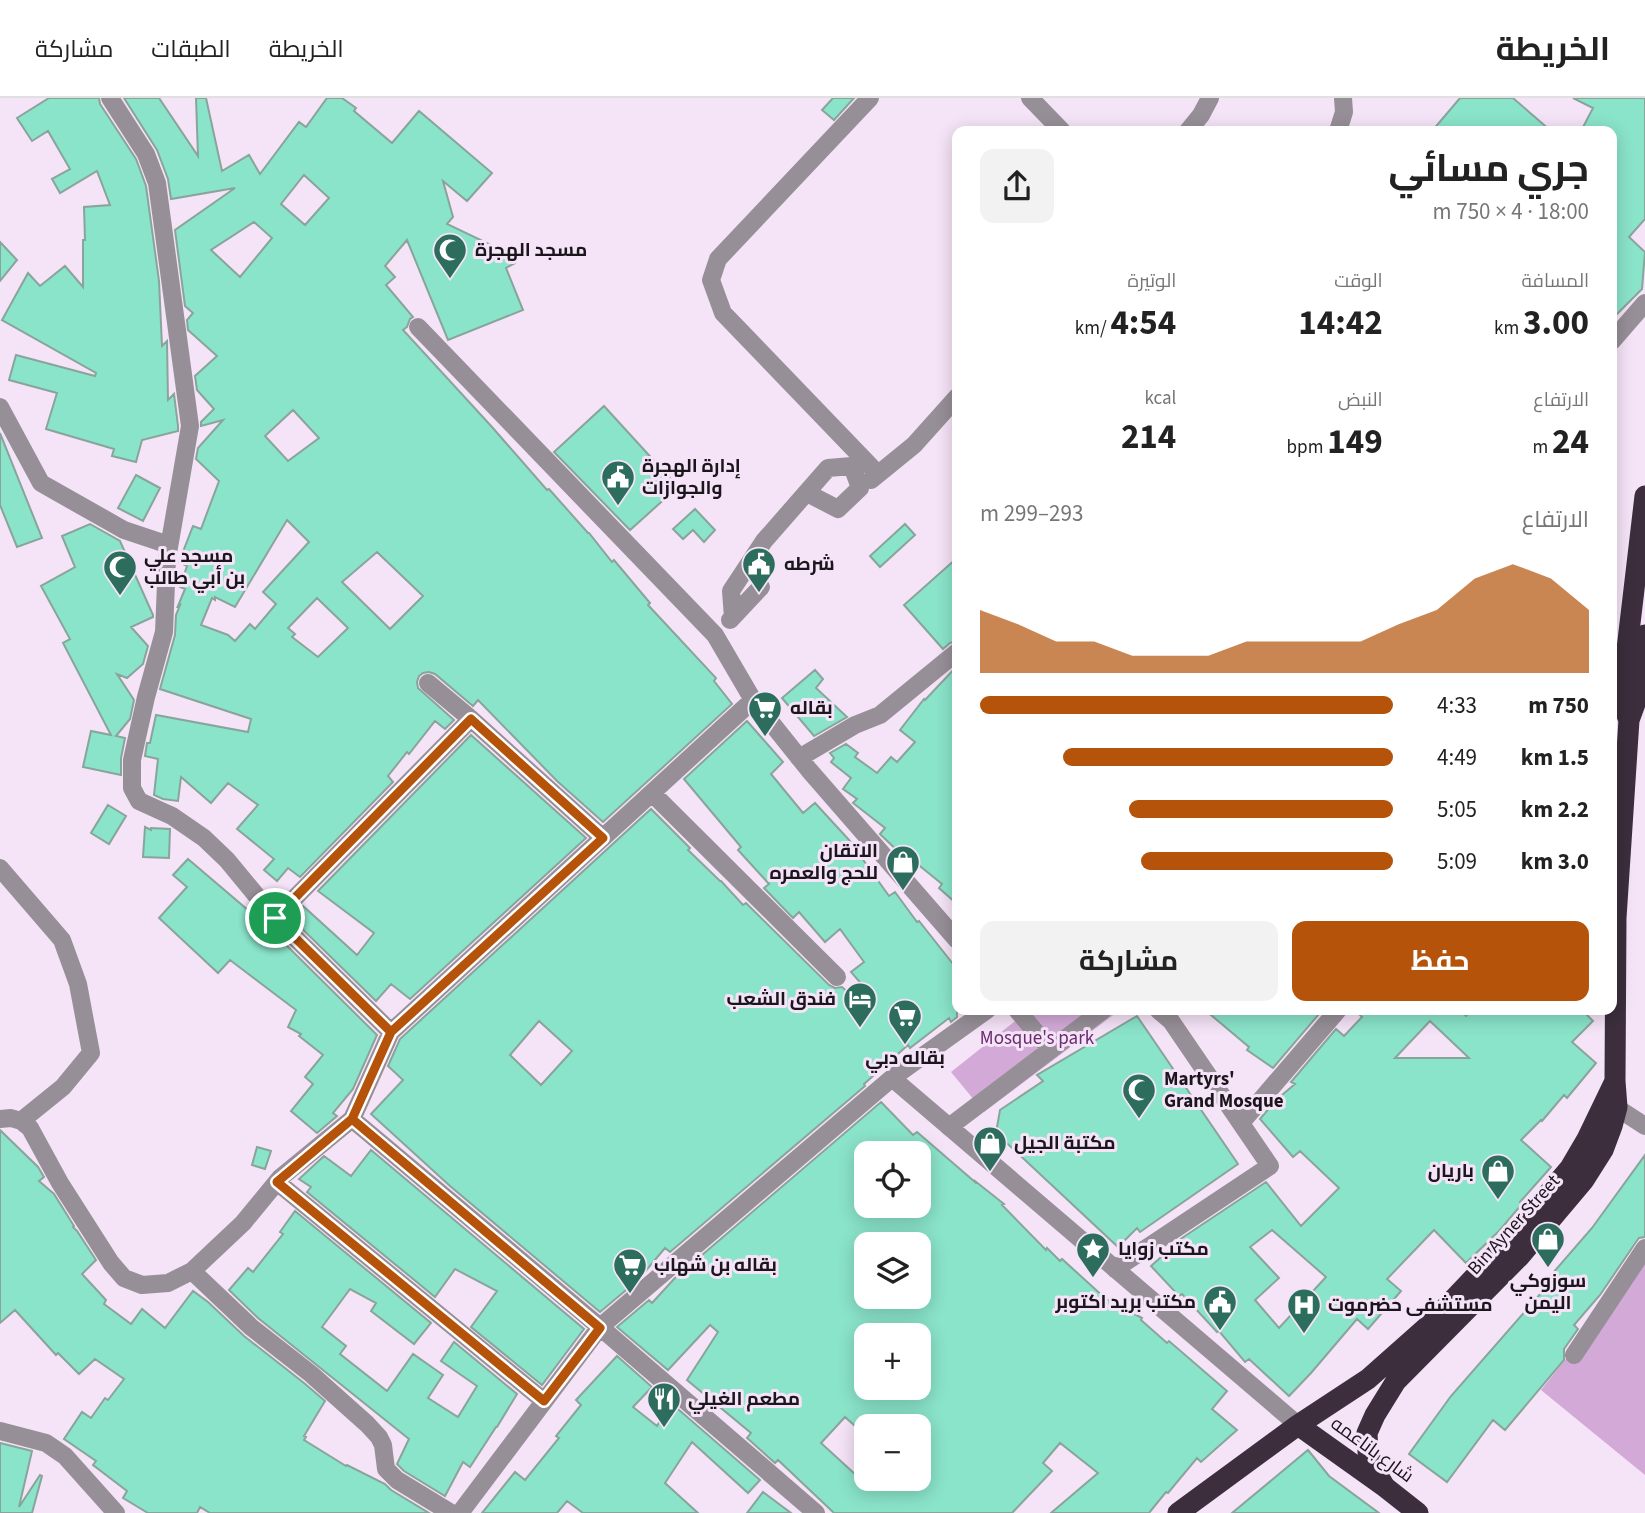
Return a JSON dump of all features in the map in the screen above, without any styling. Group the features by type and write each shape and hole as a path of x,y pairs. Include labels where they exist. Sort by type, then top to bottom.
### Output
{"highway":[{"name":"Bin Ayner Street","path":"1629,720 1621,700 1645,496"},
{"name":"Bin Ayner Street","path":"1617,866 1619,763 1636,701 1645,635"},
{"name":"Bin Ayner Street","path":"1385,1487 1368,1452 1367,1433 1396,1381 1520,1256 1577,1188 1603,1150 1612,1096 1614,1015"},
{"name":"Bin Ayner Street","path":"1178,1513 1298,1425 1368,1379 1439,1315 1502,1248 1570,1168 1612,1096"},
{"name":"شارع باناعمه","path":"1298,1425 1418,1513"}],"street":[{"path":"110,98 146,154 157,183 190,426 167,559 163,632 132,760 132,788 139,801 172,816 204,838 227,860 275,918 391,1032"},
{"path":"870,98 719,259 711,280 723,313 878,474"},
{"path":"1030,98 1057,126"},
{"path":"1192,126 1210,98"},
{"path":"1340,126 1344,112 1343,98"},
{"path":"1617,335 1645,303"},
{"path":"418,327 715,635 754,700 799,758 952,934"},
{"path":"807,493 838,509 914,445 952,403"},
{"path":"0,407 41,483 124,530 169,545"},
{"path":"733,617 731,591 764,541 828,468 852,466 860,488"},
{"path":"715,635 761,587"},
{"path":"799,758 855,725 880,715 952,656"},
{"path":"428,682 603,838"},
{"path":"0,1119 21,1121 30,1128 60,1183 111,1263 124,1278 142,1285 168,1283 192,1271 243,1223 277,1182 352,1119 391,1032 754,700"},
{"path":"275,918 471,719"},
{"path":"653,793 837,977"},
{"path":"0,868 62,940 78,984 91,1053 63,1087 21,1121"},
{"path":"460,1513 600,1328 892,1079 981,1015"},
{"path":"1021,1015 1051,1050"},
{"path":"949,1127 1096,1015"},
{"path":"1115,1269 1270,1166 1165,1015"},
{"path":"1241,1123 1334,1015"},
{"path":"892,1079 1298,1425"},
{"path":"1612,1096 1645,1126"},
{"path":"352,1119 600,1328 809,1511"},
{"path":"277,1182 544,1401"},
{"path":"1574,1355 1645,1248"},
{"path":"192,1271 251,1327 311,1374 367,1424 383,1445 386,1469 397,1480 451,1513"},
{"path":"0,1431 46,1443 65,1456 117,1513"}],"green space":[{"name":"Mosque's park","path":"1023,1015 1113,1015 984,1112 951,1072"},
{"path":"1645,1259 1645,1475 1541,1390"}],"building":[{"path":"49,98 99,98 100,104 136,159 146,186 159,281 162,346 167,341 168,400 174,394 178,431 142,440 136,462 112,456 114,449 46,429 57,393 9,380 16,355 95,376 96,373 2,320 28,273 40,286 65,266 83,287 84,207 110,205 97,171 60,193 52,179 70,169 48,131 32,141 17,118"},
{"path":"124,98 159,98 198,156 196,98 206,98 222,171 249,155 260,174 299,122 306,127 327,98 342,98 392,143 419,111 492,173 467,201 443,181 453,217 447,224 510,254 515,263 506,268 523,310 448,340 407,240 385,266 395,277 386,285 413,317 403,330 589,533 612,562 614,560 650,603 648,605 716,678 714,681 732,704 603,822 557,781 478,700 473,706 429,672 419,676 418,688 454,720 445,729 435,721 388,776 393,782 300,877 288,868 277,881 264,870 274,859 237,829 258,805 228,783 211,803 181,777 178,801 154,795 158,759 145,756 156,715 248,732 251,719 160,689 175,635 176,615 180,605 178,606 185,589 180,587 187,566 179,562 193,526 201,529 219,481 196,459 198,448 223,420 201,426 201,422 214,409 197,390 195,376 217,356 188,330 187,320 193,313 185,306 175,230 235,188 171,199 168,179 157,150","holes":["304,175 329,198 305,225 281,204","254,222 272,238 240,277 211,250","293,410 319,438 288,461 265,436","287,520 309,542 263,592 276,604 255,629 250,624 235,641 228,635 201,625 212,598 235,607","377,552 423,596 390,629 342,582","317,598 348,628 318,657 292,637 295,634 288,628"]},
{"path":"833,98 854,98 834,120 822,110"},
{"path":"1460,98 1513,98 1545,126 1436,126"},
{"path":"1573,98 1645,98 1645,219 1629,237 1645,252 1642,289 1617,314 1617,126 1584,126 1593,108"},
{"path":"0,242 17,260 0,281"},
{"path":"604,406 678,487 630,530 554,452"},
{"path":"0,433 42,538 17,547 0,505"},
{"path":"136,475 160,488 143,521 118,508"},
{"path":"695,509 715,530 704,542 693,530 683,539 673,529"},
{"path":"90,524 120,541 153,615 131,627 148,646 143,664 127,678 117,674 134,700 130,719 116,736 125,738 121,775 83,767 91,731 111,735 63,643 70,639 41,586 75,567 62,536"},
{"path":"905,524 915,535 880,567 870,556"},
{"path":"952,562 952,642 943,649 904,605"},
{"path":"815,670 823,679 816,688 847,717 814,736 782,698"},
{"path":"952,671 952,900 939,888 942,884 905,854 903,856 880,834 885,828 853,803 857,799 843,789 851,778 831,762 834,758 830,753 846,744 858,753 855,757 877,773 891,757 897,762 915,742 900,730"},
{"path":"747,721 783,762 771,774 803,813 815,803 861,853 859,854 889,896 895,892 952,963 952,1015 957,1017 951,1022 949,1018 910,1048 908,1045 864,1084 865,1086 670,1252 665,1248 638,1280 600,1312 450,1186 371,1114 403,1080 388,1066 400,1039 651,809 743,905 746,903 829,985 842,987 862,1004 871,995 851,972 864,962 840,929 825,942 799,912 793,918 764,888 769,884 738,850 741,847 684,779","holes":["539,1021 572,1051 541,1085 510,1055"]},
{"path":"471,735 586,838 410,999 391,984 376,1001 291,918 303,906 357,955 374,933 318,891"},
{"path":"108,805 126,816 109,844 91,833"},
{"path":"145,827 151,830 170,829 169,858 143,857"},
{"path":"188,859 269,928 377,1035 353,1089 333,1113 337,1116 317,1133 291,1111 313,1084 305,1077 323,1055 299,1036 301,1034 288,1027 296,1010 230,960 218,973 159,918 187,887 173,875"},
{"path":"1211,1015 1318,1015 1273,1068 1247,1050 1249,1047"},
{"path":"1360,1015 1587,1015 1593,1021 1572,1042 1596,1063 1567,1098 1564,1095 1521,1140 1551,1167 1499,1231 1466,1263 1434,1230 1387,1279 1401,1291 1368,1329 1357,1319 1289,1396 1249,1359 1245,1362 1219,1331 1217,1332 1182,1294 1179,1296 1151,1266 1182,1238 1266,1182 1301,1226 1339,1188 1300,1151 1293,1157 1260,1119 1275,1101 1295,1084 1291,1082 1336,1029 1344,1036 1362,1017","holes":["1430,1021 1469,1058 1395,1058","1272,1230 1326,1277 1279,1328 1255,1300 1279,1278 1250,1247"]},
{"name":"Martyrs' Grand Mosque","path":"1137,1016 1238,1164 1140,1232 1137,1228 1118,1247 996,1133 1000,1110 1043,1081 1037,1075"},
{"path":"881,1102 913,1135 917,1132 927,1141 854,1141 854,1218 931,1218 931,1144 1004,1204 1002,1205 1046,1250 1047,1248 1060,1261 1062,1259 1106,1299 1142,1318 1141,1320 1167,1343 1169,1341 1227,1391 1212,1409 1237,1430 1201,1462 1197,1458 1149,1513 1051,1513 1098,1473 1060,1443 1043,1463 1052,1471 1012,1513 834,1513 778,1460 775,1463 747,1438 751,1433 687,1380 718,1332 710,1325 668,1370 617,1327 649,1300 652,1303 674,1279"},
{"path":"0,1130 38,1167 44,1177 39,1181 54,1194 96,1260 82,1274 106,1300 104,1304 131,1324 142,1309 165,1328 193,1291 325,1401 304,1440 346,1466 385,1484 429,1513 210,1513 200,1507 197,1513 148,1513 123,1498 127,1491 93,1465 96,1461 64,1439 82,1412 91,1418 105,1398 108,1400 124,1379 95,1359 79,1374 58,1353 56,1355 15,1310 0,1323"},
{"path":"257,1147 271,1151 265,1169 252,1165"},
{"path":"371,1150 584,1329 542,1385 471,1327 497,1291 455,1269 435,1297 307,1192 311,1187 299,1179 324,1156 351,1176"},
{"path":"1645,1155 1645,1237 1639,1238 1600,1295 1574,1325 1578,1329 1564,1349 1564,1360 1505,1430 1493,1420 1447,1482 1409,1454 1451,1396 1549,1284 1546,1281 1592,1228"},
{"path":"295,1211 431,1323 414,1344 371,1311 376,1303 350,1289 322,1327 346,1346 340,1354 387,1391 413,1354 443,1375 428,1398 458,1417 477,1386 441,1361 454,1342 517,1394 470,1467 463,1462 445,1496 397,1464 409,1439 258,1318 229,1290 248,1268 253,1272 283,1234 280,1232"},
{"path":"617,1356 652,1387 633,1407 657,1426 671,1403 760,1480 748,1493 692,1442 665,1483 698,1513 583,1513 567,1501 557,1513 482,1513 515,1472 525,1480 559,1438 556,1436 581,1405 576,1400"},
{"path":"0,1443 32,1451 19,1507 40,1475 42,1476 32,1513 0,1513"},
{"path":"1308,1450 1329,1476 1379,1513 1232,1513"},
{"path":"763,1492 791,1513 747,1513"}],"place":[{"name":"مسجد الهجرة","path":"450,280"},
{"name":"إدارة الهجرة والجوازات","path":"618,507"},
{"name":"شرطه","path":"759,594"},
{"name":"مسجد علي بن أبي طالب","path":"120,597"},
{"name":"بقاله","path":"765,738"},
{"name":"الاتقان للحج والعمره","path":"903,892"},
{"name":"فندق الشعب","path":"860,1029"},
{"name":"بقاله دبي","path":"905,1046"},
{"name":"Martyrs' Grand Mosque","path":"1139,1120"},
{"name":"مكتبة الجيل","path":"990,1173"},
{"name":"باريان","path":"1498,1201"},
{"name":"سوزوكي اليمن","path":"1548,1269"},
{"name":"مكتب زوايا","path":"1093,1279"},
{"name":"بقاله بن شهاب","path":"630,1295"},
{"name":"مكتب بريد اكتوبر","path":"1220,1332"},
{"name":"مستشفى حضرموت","path":"1304,1335"},
{"name":"مطعم الغيلي","path":"664,1429"}],"route":[{"path":"275,918 391,1032 352,1119 277,1182 544,1401 600,1328 352,1119 391,1032 603,838 471,719 275,918"}]}
